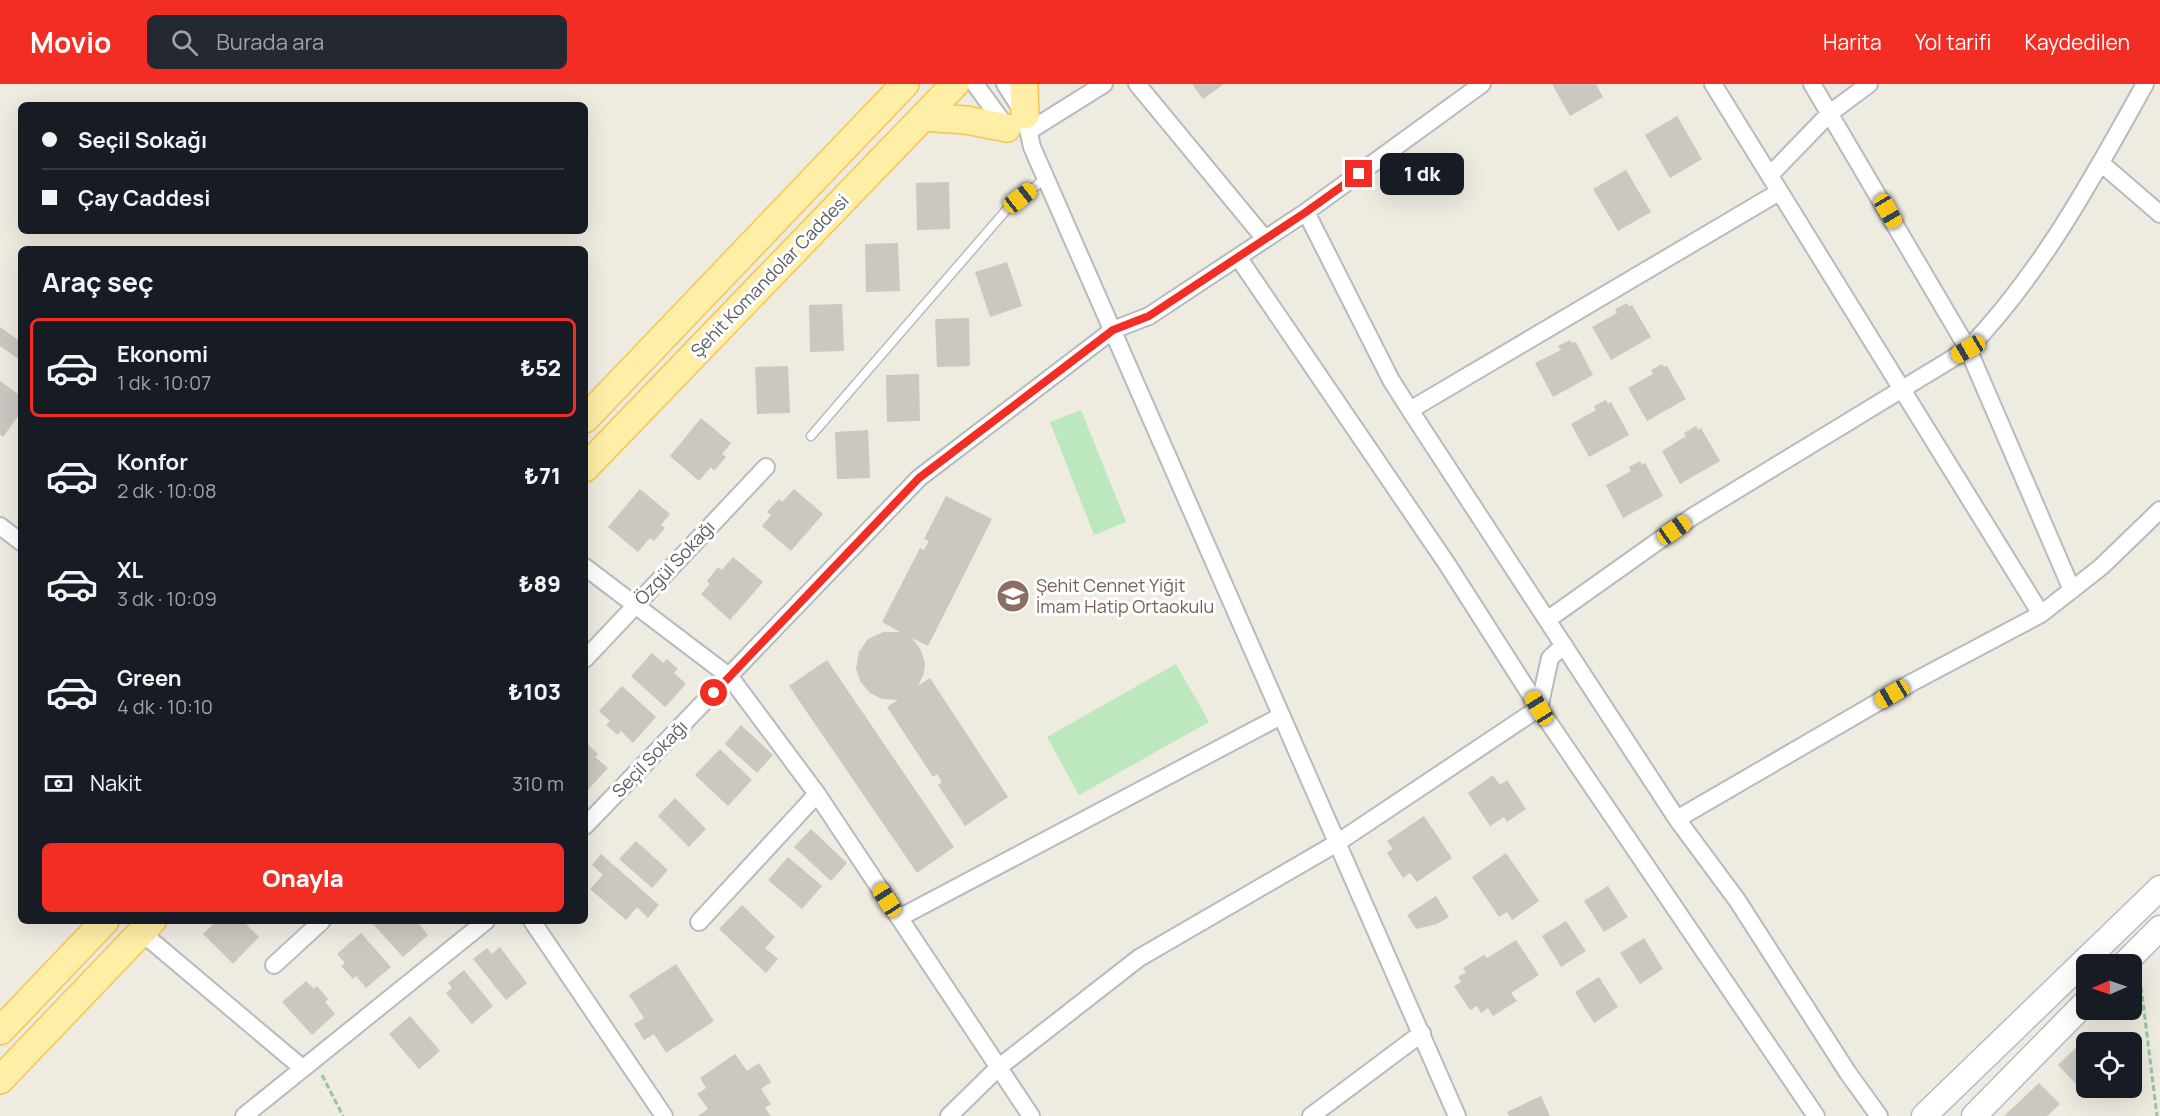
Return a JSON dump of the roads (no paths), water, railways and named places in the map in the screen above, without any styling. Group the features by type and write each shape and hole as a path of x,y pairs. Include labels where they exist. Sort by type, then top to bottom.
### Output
{"main road":[{"path":"879,112 890,84"},
{"name":"Şehit Komandolar Caddesi","path":"588,416 905,84"},
{"name":"Şehit Komandolar Caddesi","path":"588,465 956,84"},
{"path":"923,117 966,120 1023,130 1024,84"},
{"path":"0,1031 102,924"},
{"path":"0,1080 147,927"}],"street":[{"path":"975,84 1023,130"},
{"path":"1005,84 1023,130 1113,330 1457,1116"},
{"path":"1023,130 1104,84"},
{"path":"1137,84 1264,239"},
{"name":"Seçil Sokağı","path":"588,823 919,478 1113,330 1149,316 1306,212 1482,84"},
{"path":"1713,84 2041,614"},
{"path":"1812,84 1968,349 2072,590"},
{"path":"1770,176 1830,113 1869,84"},
{"path":"1547,620 1692,517 1968,349 1991,325 2079,203 2145,84"},
{"path":"2101,163 2160,214"},
{"path":"1410,410 1779,192"},
{"path":"1306,212 1391,380 1410,410 1677,819 1737,900 1848,1073 1879,1116"},
{"path":"1238,257 1447,564 1539,708 1816,1116"},
{"name":"Özgül Sokağı","path":"588,656 766,467"},
{"path":"1677,819 1911,683 2041,614 2101,567 2160,510"},
{"path":"0,526 18,540"},
{"path":"588,569 636,603 730,677 817,794 1031,1116"},
{"path":"949,1116 998,1068 1139,958 1337,843 1539,708 1550,658 1563,645"},
{"path":"899,918 1281,716"},
{"path":"699,922 817,794"},
{"path":"1924,1116 2160,888"},
{"path":"274,965 319,924"},
{"path":"244,1116 307,1062 482,924"},
{"path":"534,924 664,1116"},
{"path":"147,927 307,1062"},
{"path":"2134,954 2160,928"},
{"path":"1974,1116 2076,1012"},
{"path":"1311,1116 1422,1033"}],"lane":[{"path":"812,436 1008,208 1046,178"}],"place":[{"name":"Şehit Cennet Yiğit İmam Hatip Ortaokulu","path":"1013,596"}]}
